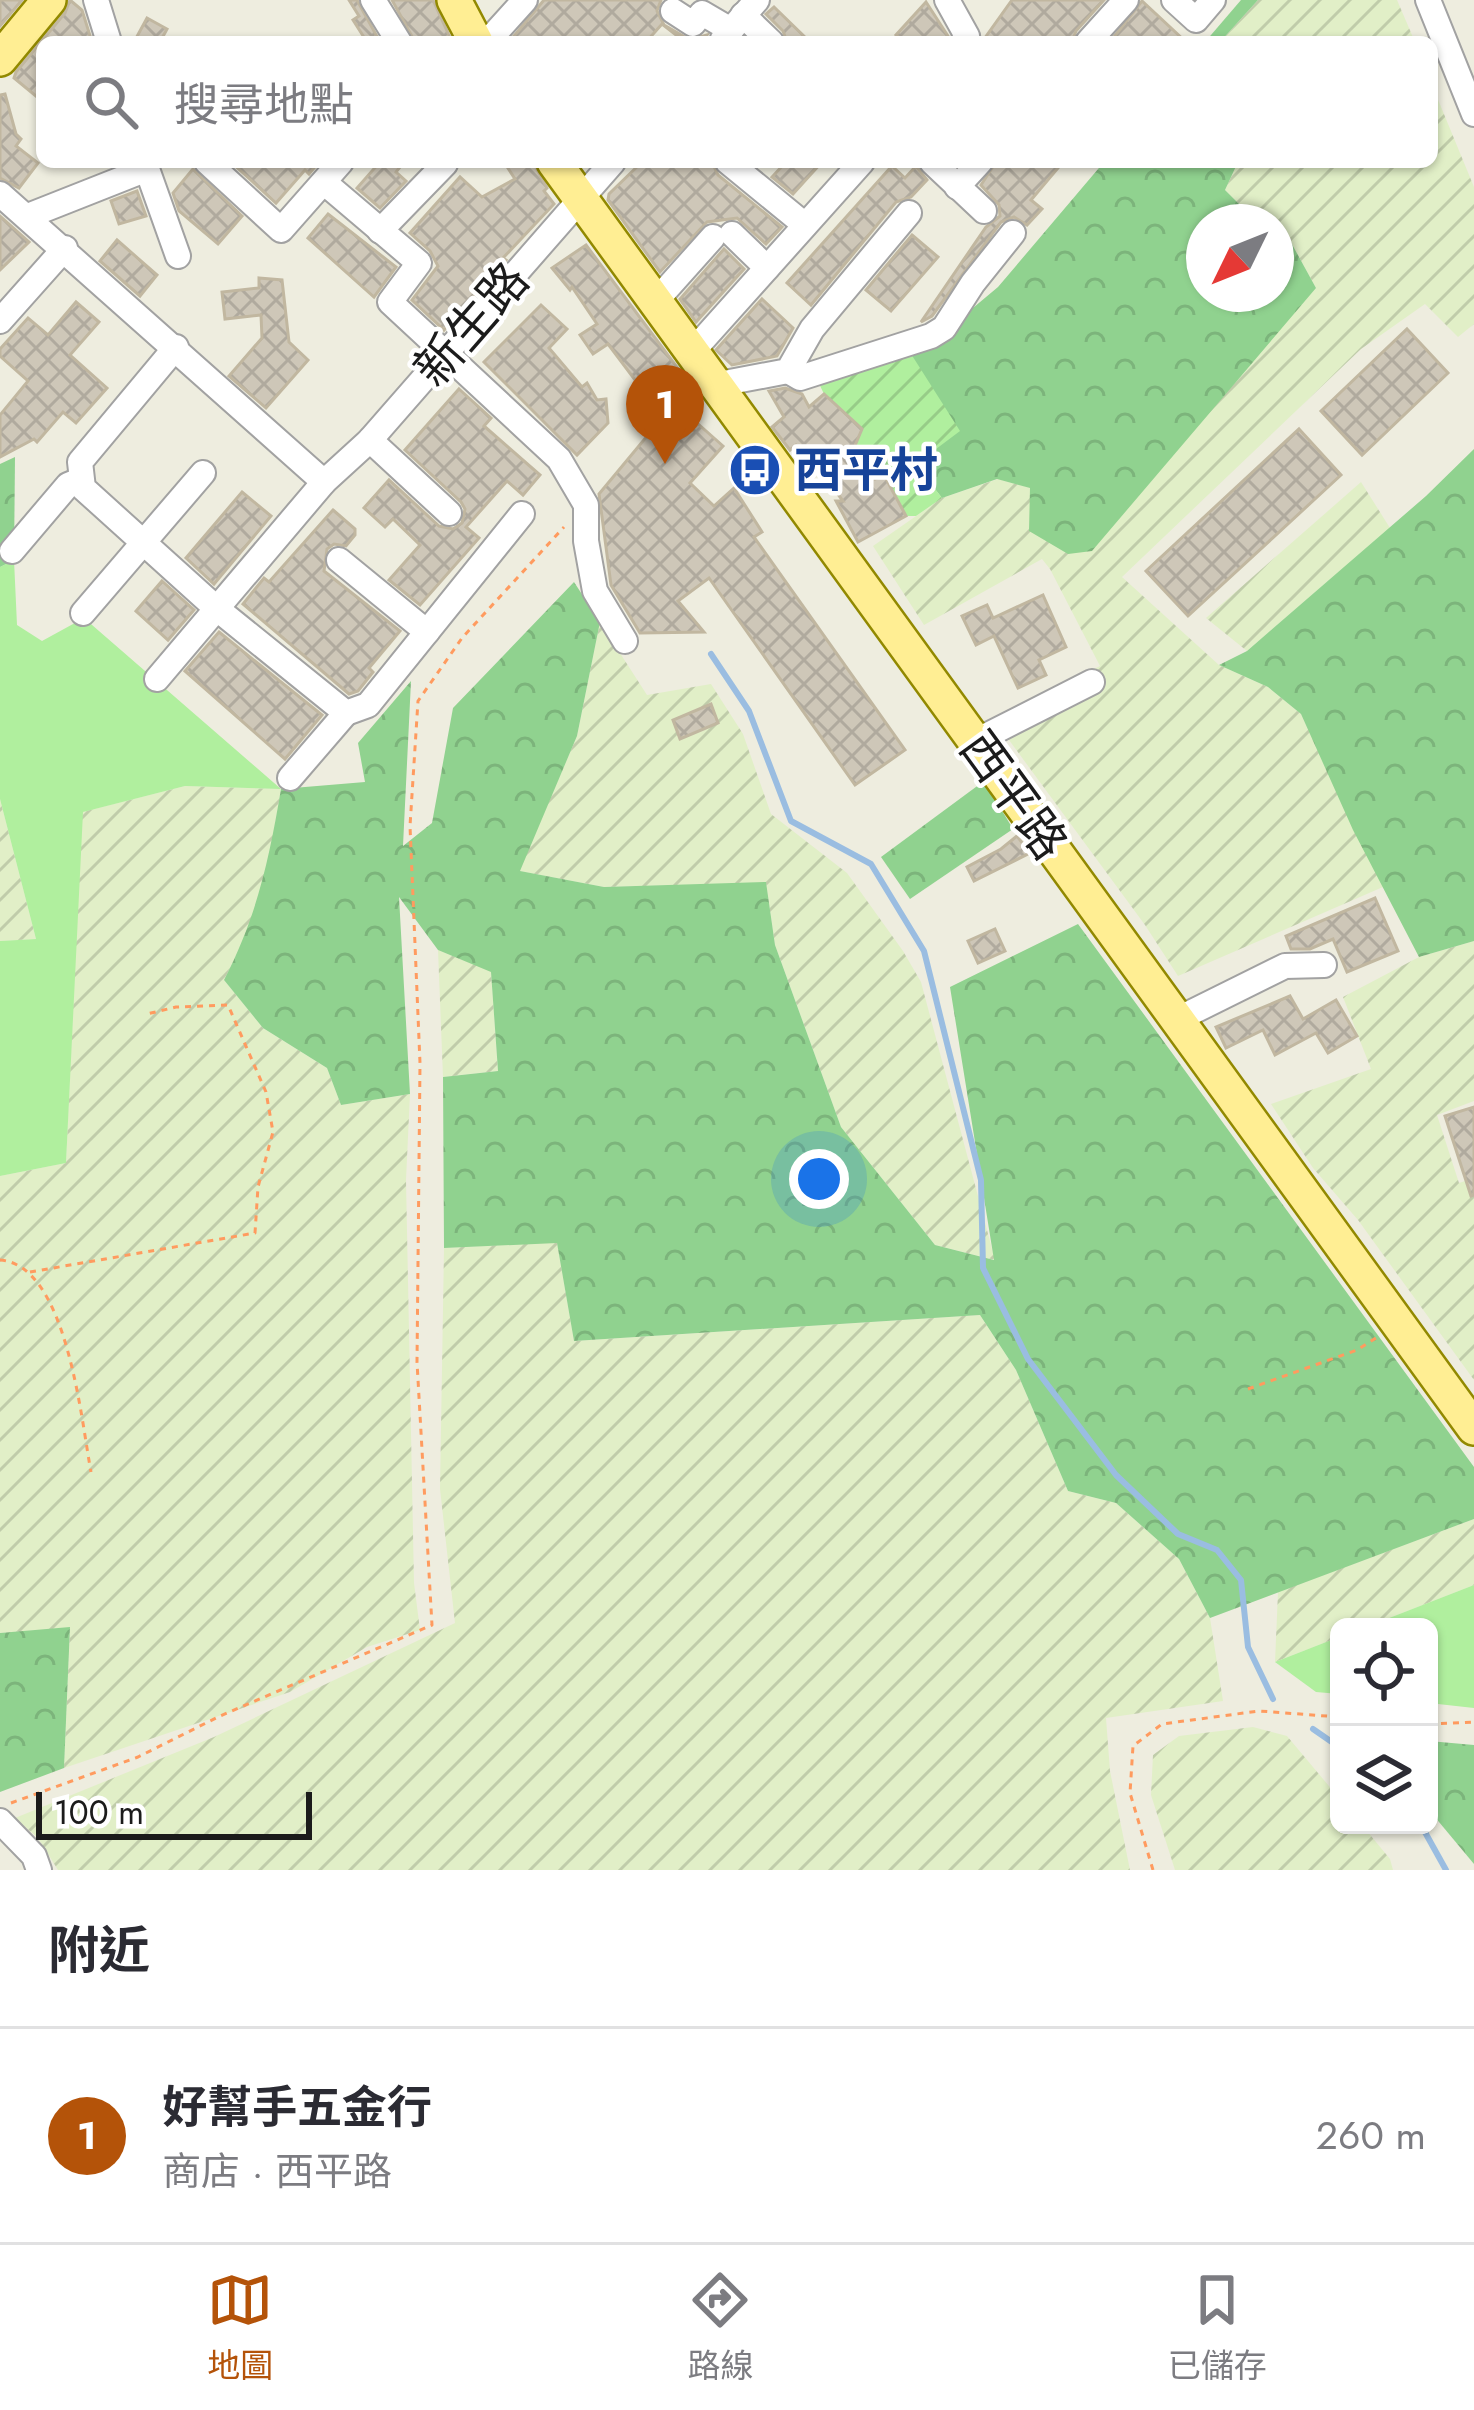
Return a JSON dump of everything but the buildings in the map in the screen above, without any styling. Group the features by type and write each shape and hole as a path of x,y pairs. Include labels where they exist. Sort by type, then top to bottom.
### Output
{"main road":[{"path":"0,59 49,0"},
{"path":"454,0 473,36"},
{"name":"西平路","path":"558,168 1474,1428"}],"street":[{"path":"96,0 107,36"},
{"path":"373,0 395,36"},
{"path":"492,36 525,0"},
{"path":"947,0 968,36"},
{"path":"1093,36 1126,0"},
{"path":"1174,0 1196,20 1213,0"},
{"path":"1429,0 1474,113"},
{"path":"673,10 693,24 702,14 738,22"},
{"path":"28,216 141,168"},
{"path":"147,168 178,256"},
{"path":"214,168 281,230 337,168"},
{"path":"380,231 441,168"},
{"name":"新生路","path":"158,679 324,482 370,440 608,168"},
{"path":"735,168 805,225"},
{"path":"691,352 857,168"},
{"path":"938,168 984,212"},
{"path":"958,187 975,168"},
{"path":"326,184 419,263 390,302 560,459 586,505 586,541 595,591 625,641"},
{"path":"0,194 324,482"},
{"path":"788,371 812,328 909,212"},
{"path":"714,385 788,371 800,378 931,336 944,328 1013,233"},
{"path":"654,303 722,235 767,268"},
{"path":"0,321 65,248"},
{"path":"176,347 80,462 80,480 87,495 216,608 346,712"},
{"path":"370,440 449,514"},
{"path":"83,613 203,473"},
{"path":"12,551 68,485 80,480"},
{"path":"290,778 346,712 368,705 522,514"},
{"path":"339,560 427,632"},
{"path":"974,742 1092,682"},
{"path":"1178,1019 1285,966 1324,965"},
{"path":"0,1821 34,1856 39,1870"}],"path":[{"path":"0,1806 138,1757 432,1624 417,1362 420,1063 410,826 418,701 462,638 586,505"},
{"path":"30,1272 255,1233 257,1187 273,1132 266,1092 228,1005 176,1007 147,1014"},
{"path":"0,1260 30,1272 47,1294 69,1360 91,1472"},
{"path":"1248,1389 1357,1350 1398,1324"},
{"path":"1153,1870 1130,1793 1133,1746 1162,1724 1259,1711 1330,1716"},
{"path":"1438,1724 1474,1722"}],"green space":[{"path":"1241,0 1258,0 1225,36 1210,36"},
{"path":"1258,0 1397,0 1412,36 1225,36"},
{"path":"1438,100 1474,187 1474,324 1458,337 1425,304 1361,349 1122,577 1219,665 1268,687 1301,714 1383,887 1178,976 995,721 1100,666 1050,569 1042,559 924,625 873,546 942,498 998,479 1031,488 1282,312 1294,312 1294,303 1316,288 1294,248 1294,204 1239,204 1225,190 1235,168 1438,168"},
{"path":"1099,168 1235,168 1225,190 1239,204 1186,204 1186,312 1294,312 1294,248 1316,288 1092,551 1068,554 1029,531 1030,488 997,479 942,498 915,464 906,346 955,323 998,287"},
{"path":"906,346 960,431 916,464 942,498 916,516 906,516 885,476 875,479 854,448 861,429 824,394 812,369"},
{"path":"1474,449 1474,941 1419,957 1353,830 1301,714 1268,687 1219,665 1247,651"},
{"path":"15,457 14,560 0,567 0,464"},
{"path":"1361,482 1390,528 1247,651 1206,618"},
{"path":"14,560 17,625 42,641 84,618 281,789 185,786 83,812 66,1163 0,1176 0,941 36,939 0,799 0,567"},
{"path":"574,582 600,622 577,736 520,871 604,887 766,882 775,945 841,1127 935,1245 994,1260 950,987 1078,924 1474,1467 1474,1519 1210,1618 1179,1559 1116,1503 1068,1491 1016,1370 980,1315 574,1341 557,1243 444,1248 443,1077 498,1071 491,972 438,950 399,897 410,1094 341,1105 327,1068 263,1028 224,980 260,887 281,789 365,782 358,743 411,681 403,846 432,823 453,708"},
{"path":"600,622 647,695 711,684 743,734 771,814 847,873 903,951 921,982 995,1260 935,1245 841,1127 775,945 766,883 604,887 519,871 577,736"},
{"path":"984,781 1013,829 910,899 881,857"},
{"path":"185,786 281,789 267,874 248,932 224,980 263,1028 327,1068 341,1105 410,1094 406,1180 414,1583 420,1630 367,1647 290,1692 64,1768 70,1628 0,1633 0,1176 66,1163 82,812"},
{"path":"0,799 36,939 0,941"},
{"path":"1474,941 1474,1101 1437,1115 1459,1183 1474,1178 1474,1380 1358,1220 1313,1168 1271,1104 1371,1069 1343,997 1419,957"},
{"path":"438,950 491,971 498,1071 443,1077"},
{"path":"557,1242 574,1341 980,1315 1016,1370 1068,1491 1116,1503 1179,1559 1210,1618 1223,1701 1106,1718 1110,1771 1130,1870 58,1870 38,1838 15,1818 214,1737 455,1623 440,1489 444,1248"},
{"path":"1474,1519 1474,1585 1389,1618 1330,1618 1330,1641 1275,1662 1278,1592"},
{"path":"1474,1585 1474,1708 1438,1704 1438,1618 1389,1618"},
{"path":"70,1627 64,1768 0,1792 0,1633"},
{"path":"1330,1641 1330,1693 1316,1692 1275,1662"},
{"path":"1253,1727 1287,1736 1330,1787 1330,1834 1369,1834 1393,1870 1175,1870 1151,1795 1153,1755 1179,1736"},
{"path":"1438,1742 1474,1745 1474,1864 1438,1821"}],"waterway":[{"path":"711,654 749,711 791,821 871,864 924,951 981,1180 983,1268 1028,1359 1116,1475 1178,1534 1217,1550 1241,1580 1248,1647 1273,1699"},
{"path":"1313,1729 1330,1741"},
{"path":"1426,1834 1446,1870"}],"place":[{"name":"好幫手五金行","path":"665,464"},
{"name":"西平村","path":"755,470"}]}
